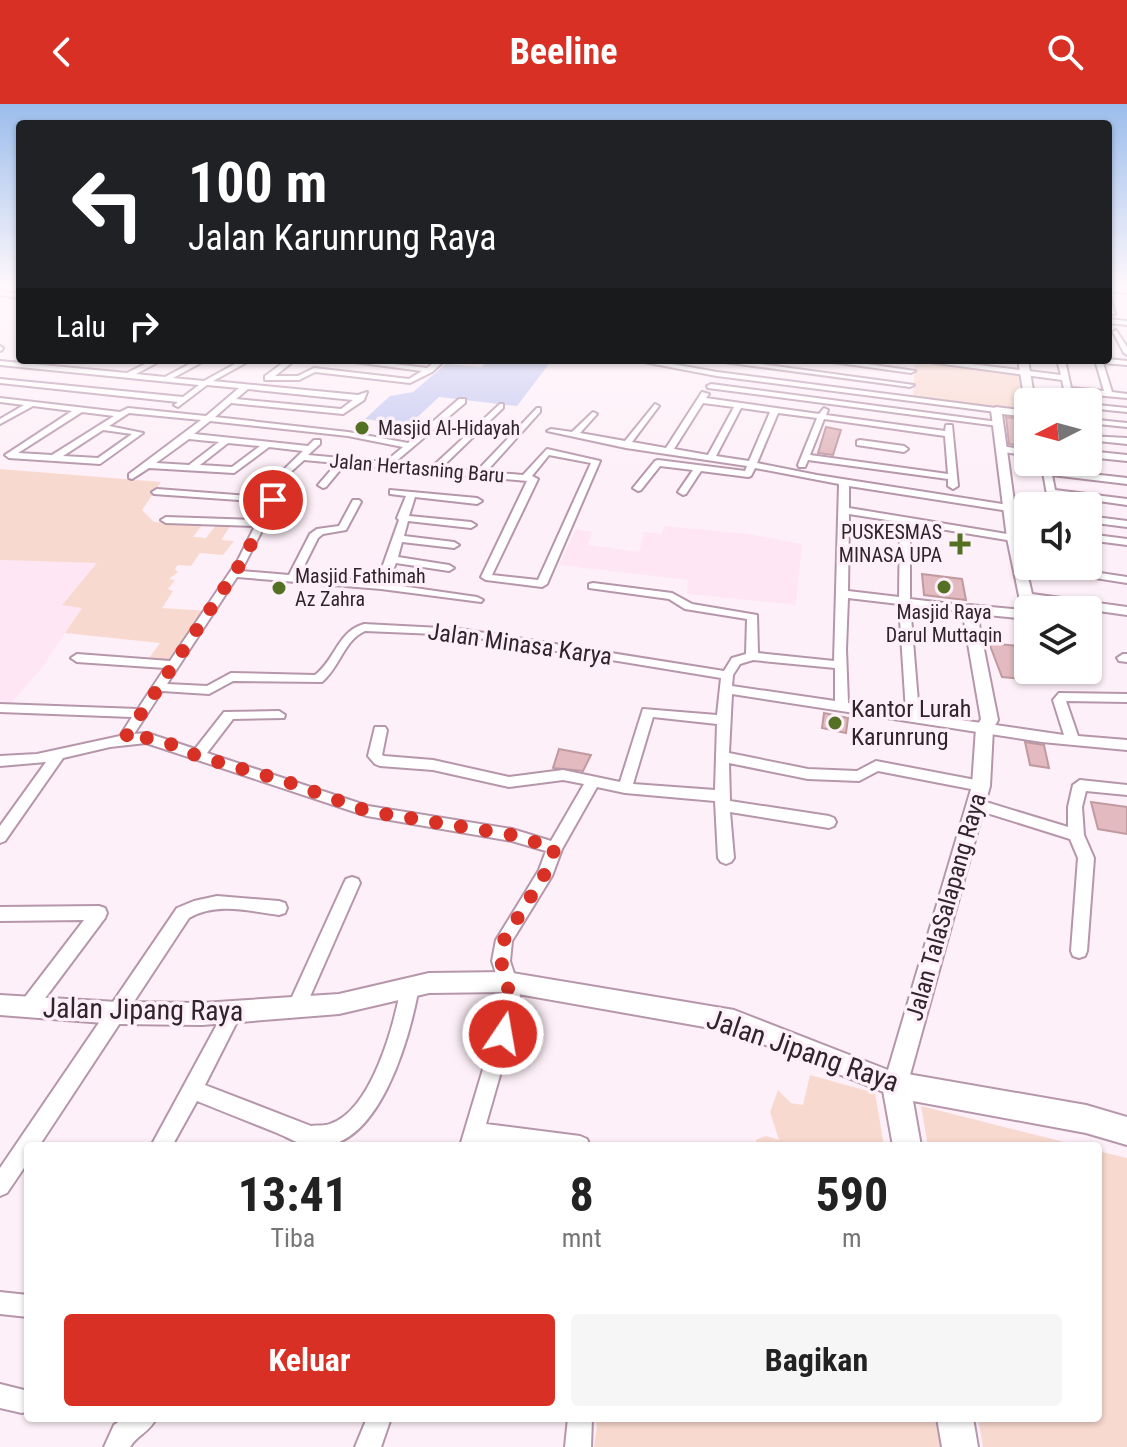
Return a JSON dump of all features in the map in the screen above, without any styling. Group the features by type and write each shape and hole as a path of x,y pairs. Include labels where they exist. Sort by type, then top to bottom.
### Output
{"main road":[{"name":"Jalan Jipang Raya","path":"896,1085 1086,1119 1127,1131"},
{"path":"896,1085 906,1142"},
{"path":"956,1422 960,1447"}],"street":[{"path":"1,362 11,357"},
{"path":"22,364 247,386 365,393"},
{"path":"130,374 150,364"},
{"path":"168,377 194,364"},
{"path":"165,415 208,381 240,364"},
{"path":"286,364 268,378 299,378 322,364"},
{"path":"380,364 429,370"},
{"path":"314,370 410,381 436,364"},
{"path":"657,364 1014,412"},
{"path":"672,367 675,364"},
{"path":"745,364 910,385"},
{"path":"794,383 803,364"},
{"path":"878,364 911,371"},
{"path":"909,398 911,364"},
{"path":"987,364 1065,378"},
{"path":"1024,364 1028,388"},
{"path":"1062,364 1067,388"},
{"path":"1100,364 1109,394"},
{"path":"86,370 95,365"},
{"path":"668,451 717,374"},
{"path":"229,401 343,412 379,378"},
{"path":"0,381 185,400"},
{"path":"132,476 247,386"},
{"path":"711,386 998,424"},
{"path":"854,406 856,392"},
{"path":"1102,393 1127,396"},
{"path":"52,459 124,412 132,400 128,395"},
{"path":"141,396 152,401 149,411 153,413"},
{"path":"0,400 348,434 410,446"},
{"path":"701,400 949,434"},
{"path":"386,466 462,401"},
{"path":"798,473 828,402"},
{"path":"0,422 33,403"},
{"path":"710,458 739,405"},
{"path":"432,472 500,406"},
{"path":"626,445 655,406"},
{"path":"1102,407 1127,410"},
{"path":"79,410 8,453 52,459 103,460 139,433 100,427"},
{"path":"479,474 537,410"},
{"path":"638,488 656,463 744,475 754,465 775,410"},
{"path":"996,410 1013,538 1026,596"},
{"path":"574,435 593,414"},
{"path":"949,418 955,499"},
{"path":"858,464 861,422"},
{"path":"1102,422 1127,425"},
{"path":"903,471 906,428"},
{"path":"551,431 1014,509"},
{"path":"187,436 308,449"},
{"path":"1102,439 1127,441"},
{"path":"192,467 227,440"},
{"path":"274,484 317,442"},
{"path":"860,443 904,449"},
{"path":"147,465 237,469 267,445"},
{"path":"1001,449 1014,451"},
{"path":"547,452 596,461 542,584 486,577 530,479 547,452"},
{"name":"Jalan Hertasning Baru","path":"301,457 432,472 530,479"},
{"path":"805,457 952,477"},
{"path":"1102,457 1127,458"},
{"path":"323,485 342,462"},
{"path":"683,492 698,469"},
{"path":"1048,476 1051,492"},
{"path":"1089,476 1127,481"},
{"path":"842,705 844,482"},
{"path":"125,738 234,574 272,499 157,492"},
{"path":"393,492 477,501"},
{"path":"381,586 411,494"},
{"path":"1102,499 1127,502"},
{"path":"293,577 314,536 320,531 343,528 356,502"},
{"path":"843,510 1013,538"},
{"path":"402,518 471,525"},
{"path":"166,520 262,523"},
{"path":"905,521 904,601 913,718"},
{"path":"1102,522 1126,527"},
{"path":"398,538 454,545"},
{"path":"1102,539 1127,542"},
{"path":"392,559 449,568"},
{"path":"234,574 381,586 477,600"},
{"path":"1102,576 1127,580"},
{"path":"593,586 672,596 689,607 753,617 752,656"},
{"path":"843,594 969,609 1014,607"},
{"name":"Jalan TalaSalapang Raya","path":"896,1085 978,795 985,749 984,728 990,720 969,609"},
{"path":"1102,610 1127,611"},
{"name":"Jalan Minasa Karya","path":"157,687 209,690 231,677 318,679 327,672 352,632 364,627 460,632 727,675"},
{"path":"726,858 720,801 723,757 721,720 727,675 736,661 752,656 841,665"},
{"path":"77,658 172,665"},
{"path":"726,689 984,728 1127,745"},
{"path":"1073,740 1059,700 1063,696 1127,698"},
{"path":"0,708 141,713"},
{"path":"625,788 648,712 721,720"},
{"path":"197,756 229,715 279,715"},
{"path":"380,730 375,756 380,761 433,765 509,782 559,775 829,822"},
{"path":"0,761 16,762 125,738 162,741 197,756 285,781 367,811 512,835 555,848"},
{"path":"0,837 59,753"},
{"path":"723,757 808,774 859,776 876,766 978,795 1076,835"},
{"path":"508,1142 472,1140 510,1009 511,992 501,961 504,940 546,872 555,848 593,782"},
{"path":"1079,951 1086,858 1076,835 1075,807 1080,785 1127,790"},
{"path":"296,1008 352,883"},
{"path":"30,1142 183,913 194,905 211,901 279,908"},
{"path":"0,914 99,913 28,1007"},
{"name":"Jalan Jipang Raya","path":"0,1005 117,1013 233,1012 339,1004 449,981 507,982 734,1021 896,1085"},
{"path":"193,1090 311,1136 327,1138 350,1125 373,1096 388,1068 410,987"},
{"path":"163,1142 233,1012"},
{"path":"0,1186 24,1151"},
{"path":"0,1303 24,1306"},
{"path":"117,1447 123,1434 139,1422"},
{"path":"368,1447 377,1422"},
{"path":"578,1447 580,1422"}],"shaded area":[{"path":"915,364 1020,373 1022,388 1014,388 1014,410 913,397"},
{"path":"0,469 161,482 142,510 154,522 202,525 193,537 206,538 217,524 231,525 221,540 234,541 223,555 200,553 191,566 178,565 175,569 178,572 169,579 175,580 168,589 173,591 162,608 209,611 174,661 149,658 160,643 65,633 82,608 62,605 97,563 0,560"},
{"path":"664,526 748,534 802,544 796,605 687,594 688,580 559,565 576,529 592,532 588,545 639,552 644,532 662,534"},
{"path":"0,560 98,563 62,604 82,607 41,669 12,702 0,701"},
{"path":"810,1075 875,1093 883,1142 756,1142 766,1136 779,1140 770,1112 778,1090 791,1103 803,1105"},
{"path":"921,1106 1064,1142 927,1142"},
{"path":"1102,1152 1127,1158 1127,1447 983,1447 979,1422 1102,1422"},
{"path":"596,1422 951,1422 953,1447 594,1447"}],"water":[{"path":"446,364 481,367 485,364 549,364 517,406 439,397 393,440 382,437 385,429 376,427 379,421 365,419 390,396 413,392"}],"building":[{"path":"1006,417 1014,418 1014,445 1009,444"},
{"path":"826,427 841,430 833,455 818,453"},
{"name":"Masjid Raya Darul Muttaqin","path":"922,574 962,579 966,600 924,595"},
{"path":"989,643 1014,646 1014,678 1002,677"},
{"name":"Kantor Lurah Karunrung","path":"824,713 848,718 846,733 822,728"},
{"path":"1025,742 1044,745 1049,768 1030,765"},
{"path":"559,749 591,755 583,771 553,768"},
{"path":"1091,802 1127,807 1127,834 1098,829"}],"place":[{"name":"Masjid Al-Hidayah","path":"362,428"},
{"name":"PUSKESMAS MINASA UPA","path":"960,544"},
{"name":"Masjid Raya Darul Muttaqin","path":"944,587"},
{"name":"Masjid Fathimah Az Zahra","path":"279,588"},
{"name":"Kantor Lurah Karunrung","path":"835,723"}],"route":[{"path":"273,500 243,560 125,738 147,738 174,745 197,756 285,781 367,811 512,835 555,848 546,872 504,940 501,961 511,1000 503,1034"}]}
